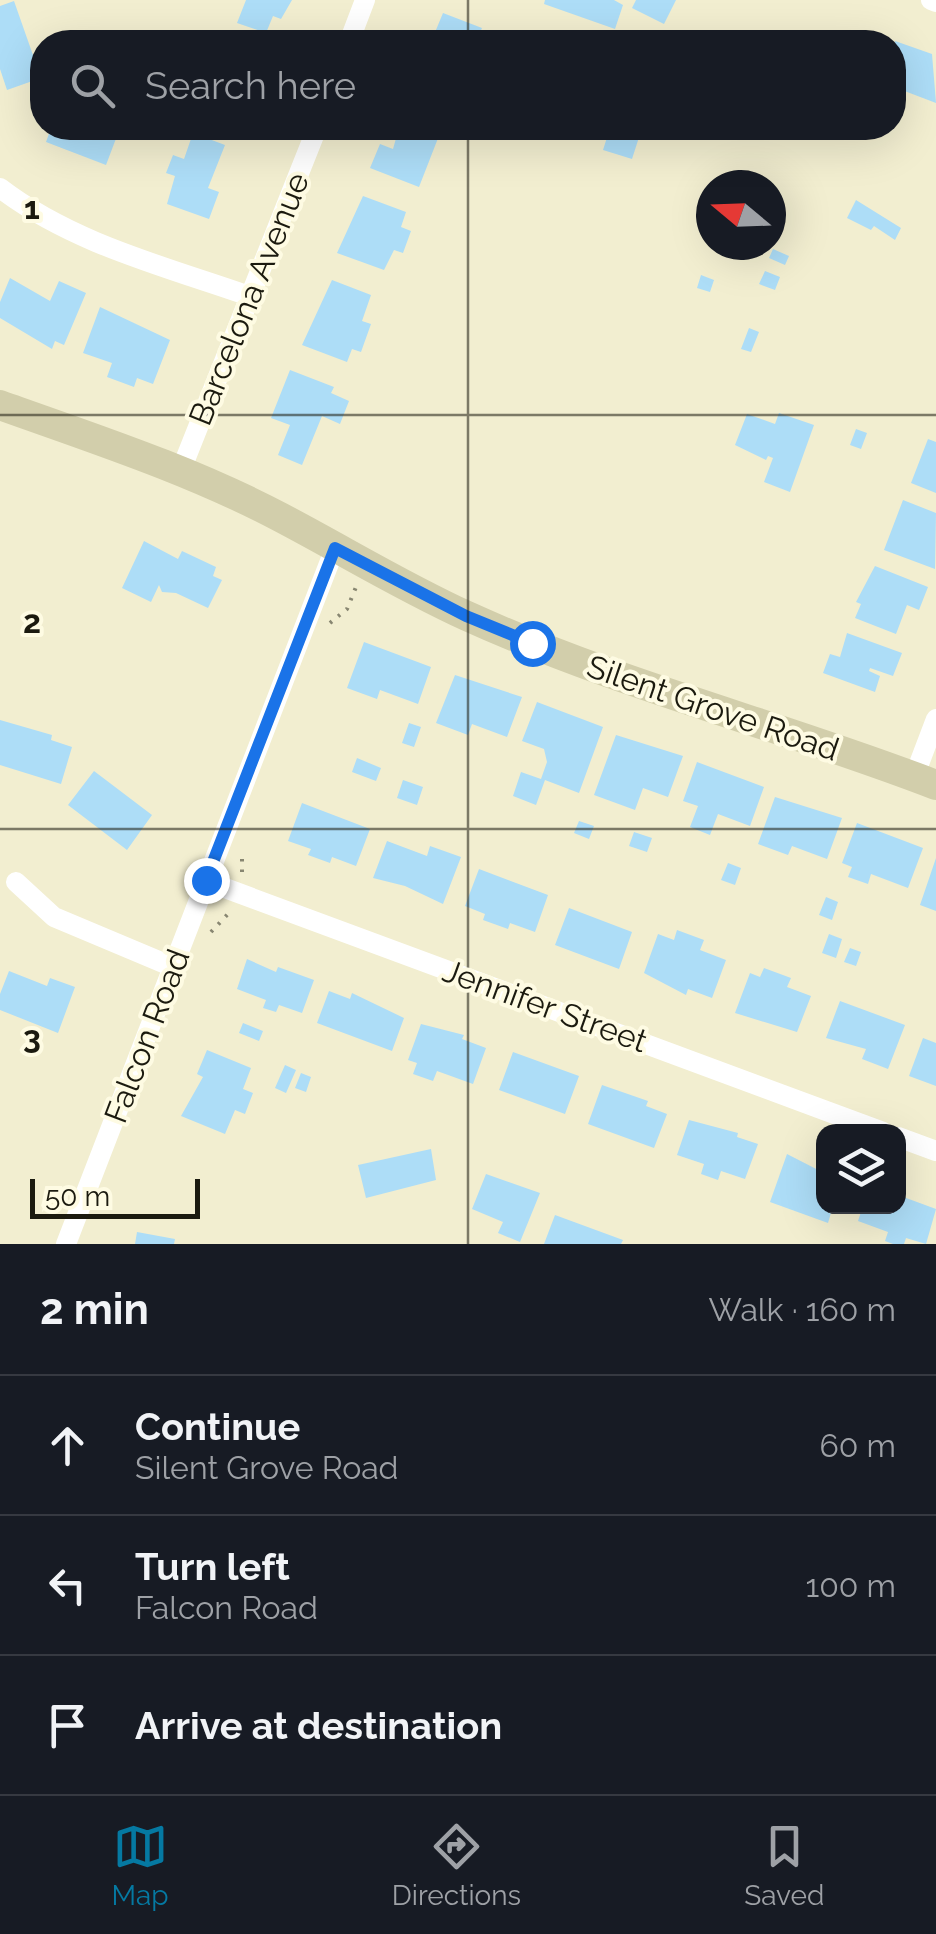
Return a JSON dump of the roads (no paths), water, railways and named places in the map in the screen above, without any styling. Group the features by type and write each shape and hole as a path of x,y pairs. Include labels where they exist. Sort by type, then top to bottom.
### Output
{"street":[{"path":"354,30 365,0"},
{"name":"Barcelona Avenue","path":"181,470 312,140"},
{"path":"0,188 32,212 89,239 252,297"},
{"name":"Silent Grove Road","path":"0,405 181,470 466,616 532,643 680,701 925,781"},
{"name":"Falcon Road","path":"66,1244 335,548"},
{"path":"925,781 936,719"},
{"name":"Jennifer Street","path":"206,880 862,1124"},
{"path":"16,882 54,918 173,966"},
{"path":"906,1140 936,1151"}]}
